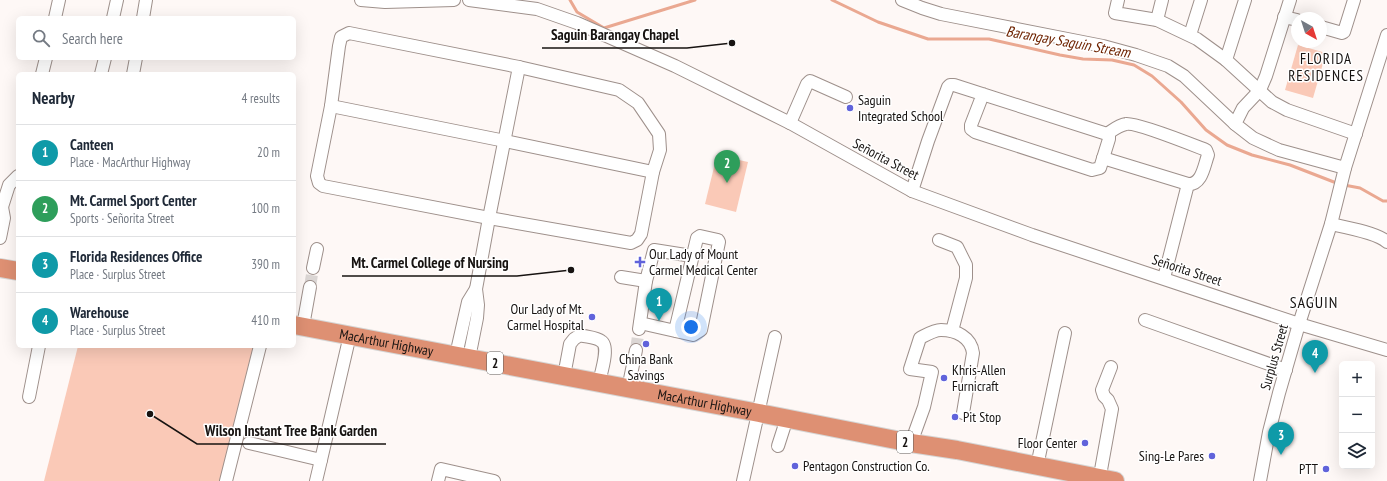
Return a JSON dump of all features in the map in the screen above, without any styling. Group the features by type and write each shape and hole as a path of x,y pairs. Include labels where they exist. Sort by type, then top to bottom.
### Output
{"highway":[{"path":"0,268 16,271"},
{"name":"MacArthur Highway","path":"298,325 911,443 957,450 1095,479"}],"street":[{"path":"55,16 59,0"},
{"path":"113,16 117,0"},
{"path":"143,16 146,0"},
{"path":"361,0 454,0"},
{"name":"Señorita Street","path":"469,0 537,9 577,24 675,66 790,123 912,191 1032,235 1299,324 1387,350"},
{"path":"902,0 941,14 1103,46 1168,66 1184,76 1235,124 1253,138 1279,150 1344,171"},
{"path":"1118,0 1115,13 1157,20 1190,35 1226,60 1272,102 1287,110 1356,134"},
{"path":"1157,20 1162,0"},
{"path":"1190,35 1201,0"},
{"path":"1226,60 1246,0"},
{"path":"1235,124 1243,108 1260,90 1266,76 1290,0"},
{"path":"1327,29 1342,33 1344,32 1354,0"},
{"path":"1284,17 1291,19"},
{"path":"349,33 519,67 619,90 638,103 659,134 660,150 653,172 641,234 637,240 631,243 489,218 323,186 319,183 317,176 331,106 341,37 349,33"},
{"name":"Surplus Street","path":"1260,481 1269,432 1299,324 1331,224 1344,171 1387,35"},
{"path":"42,72 46,60"},
{"path":"102,72 104,60"},
{"path":"133,72 136,60"},
{"path":"463,356 472,317 468,302 476,289 519,67"},
{"path":"790,123 810,80 846,97"},
{"path":"912,191 928,141 950,85 983,94 1106,134 1109,136 1109,139 1100,168 1092,170 975,132 971,129 971,125 983,94"},
{"path":"331,106 653,172"},
{"path":"1103,158 1193,185 1198,182 1201,176 1208,155 1206,150 1127,123 1106,134"},
{"path":"0,238 4,218 1,208 9,185 16,178"},
{"path":"1164,278 1188,184"},
{"path":"1331,224 1384,239 1387,242"},
{"path":"675,331 692,256 698,237 719,241 701,330 692,335 640,326 646,281 654,250 692,256"},
{"path":"939,240 957,247 966,265 966,278 952,331"},
{"path":"313,268 317,249"},
{"path":"621,277 646,281"},
{"path":"298,325 310,287"},
{"path":"1145,320 1286,370"},
{"path":"911,443 924,407 932,372 910,369 920,338 939,330 952,331 967,338 972,346 973,353 963,413"},
{"path":"1037,466 1065,333"},
{"path":"316,481 350,335"},
{"path":"564,376 570,344 580,335 601,340 604,344 606,350 599,382"},
{"path":"743,481 775,337"},
{"path":"29,397 39,348"},
{"path":"226,481 259,348"},
{"path":"628,388 636,350"},
{"path":"1095,479 1112,409 1102,390 1111,367"},
{"path":"778,446 786,418"},
{"path":"249,443 321,460"},
{"path":"439,475 490,481"}],"shaded area":[{"path":"1297,48 1308,48 1326,53 1313,98 1285,90"},
{"path":"717,155 748,162 736,212 705,204"},
{"path":"77,348 255,348 222,481 44,481"}],"waterway":[{"name":"Barangay Saguin Stream","path":"570,0 577,12 604,28 695,0"},
{"name":"Barangay Saguin Stream","path":"832,0 878,22 928,39 989,39 1060,55 1083,59 1112,60 1134,65 1152,76 1181,102 1206,130 1227,145 1252,155 1290,165 1339,184"},
{"name":"Barangay Saguin Stream","path":"1344,185 1360,188 1383,201 1387,201"}],"tunnel":[{"path":"310,287 313,268"},
{"path":"636,350 639,329"}],"place":[{"name":"Saguin Barangay Chapel","path":"732,43"},
{"name":"Saguin Integrated School","path":"850,108"},
{"name":"Mt. Carmel Sport Center","path":"727,183"},
{"name":"Our Lady of Mount Carmel Medical Center","path":"640,262"},
{"name":"Mt. Carmel College of Nursing","path":"571,270"},
{"name":"Our Lady of Mt. Carmel Hospital","path":"592,317"},
{"name":"Canteen","path":"659,321"},
{"name":"China Bank Savings","path":"646,344"},
{"name":"Warehouse","path":"1315,373"},
{"name":"Khris-Allen Furnicraft","path":"944,378"},
{"name":"Wilson Instant Tree Bank Garden","path":"150,414"},
{"name":"Pit Stop","path":"955,417"},
{"name":"Floor Center","path":"1085,443"},
{"name":"Florida Residences Office","path":"1281,455"},
{"name":"Sing-Le Pares","path":"1212,456"},
{"name":"Pentagon Construction Co.","path":"795,466"},
{"name":"PTT","path":"1326,469"}],"district":[{"name":"FLORIDA RESIDENCES","path":"1326,68"},
{"name":"SAGUIN","path":"1314,302"}]}
